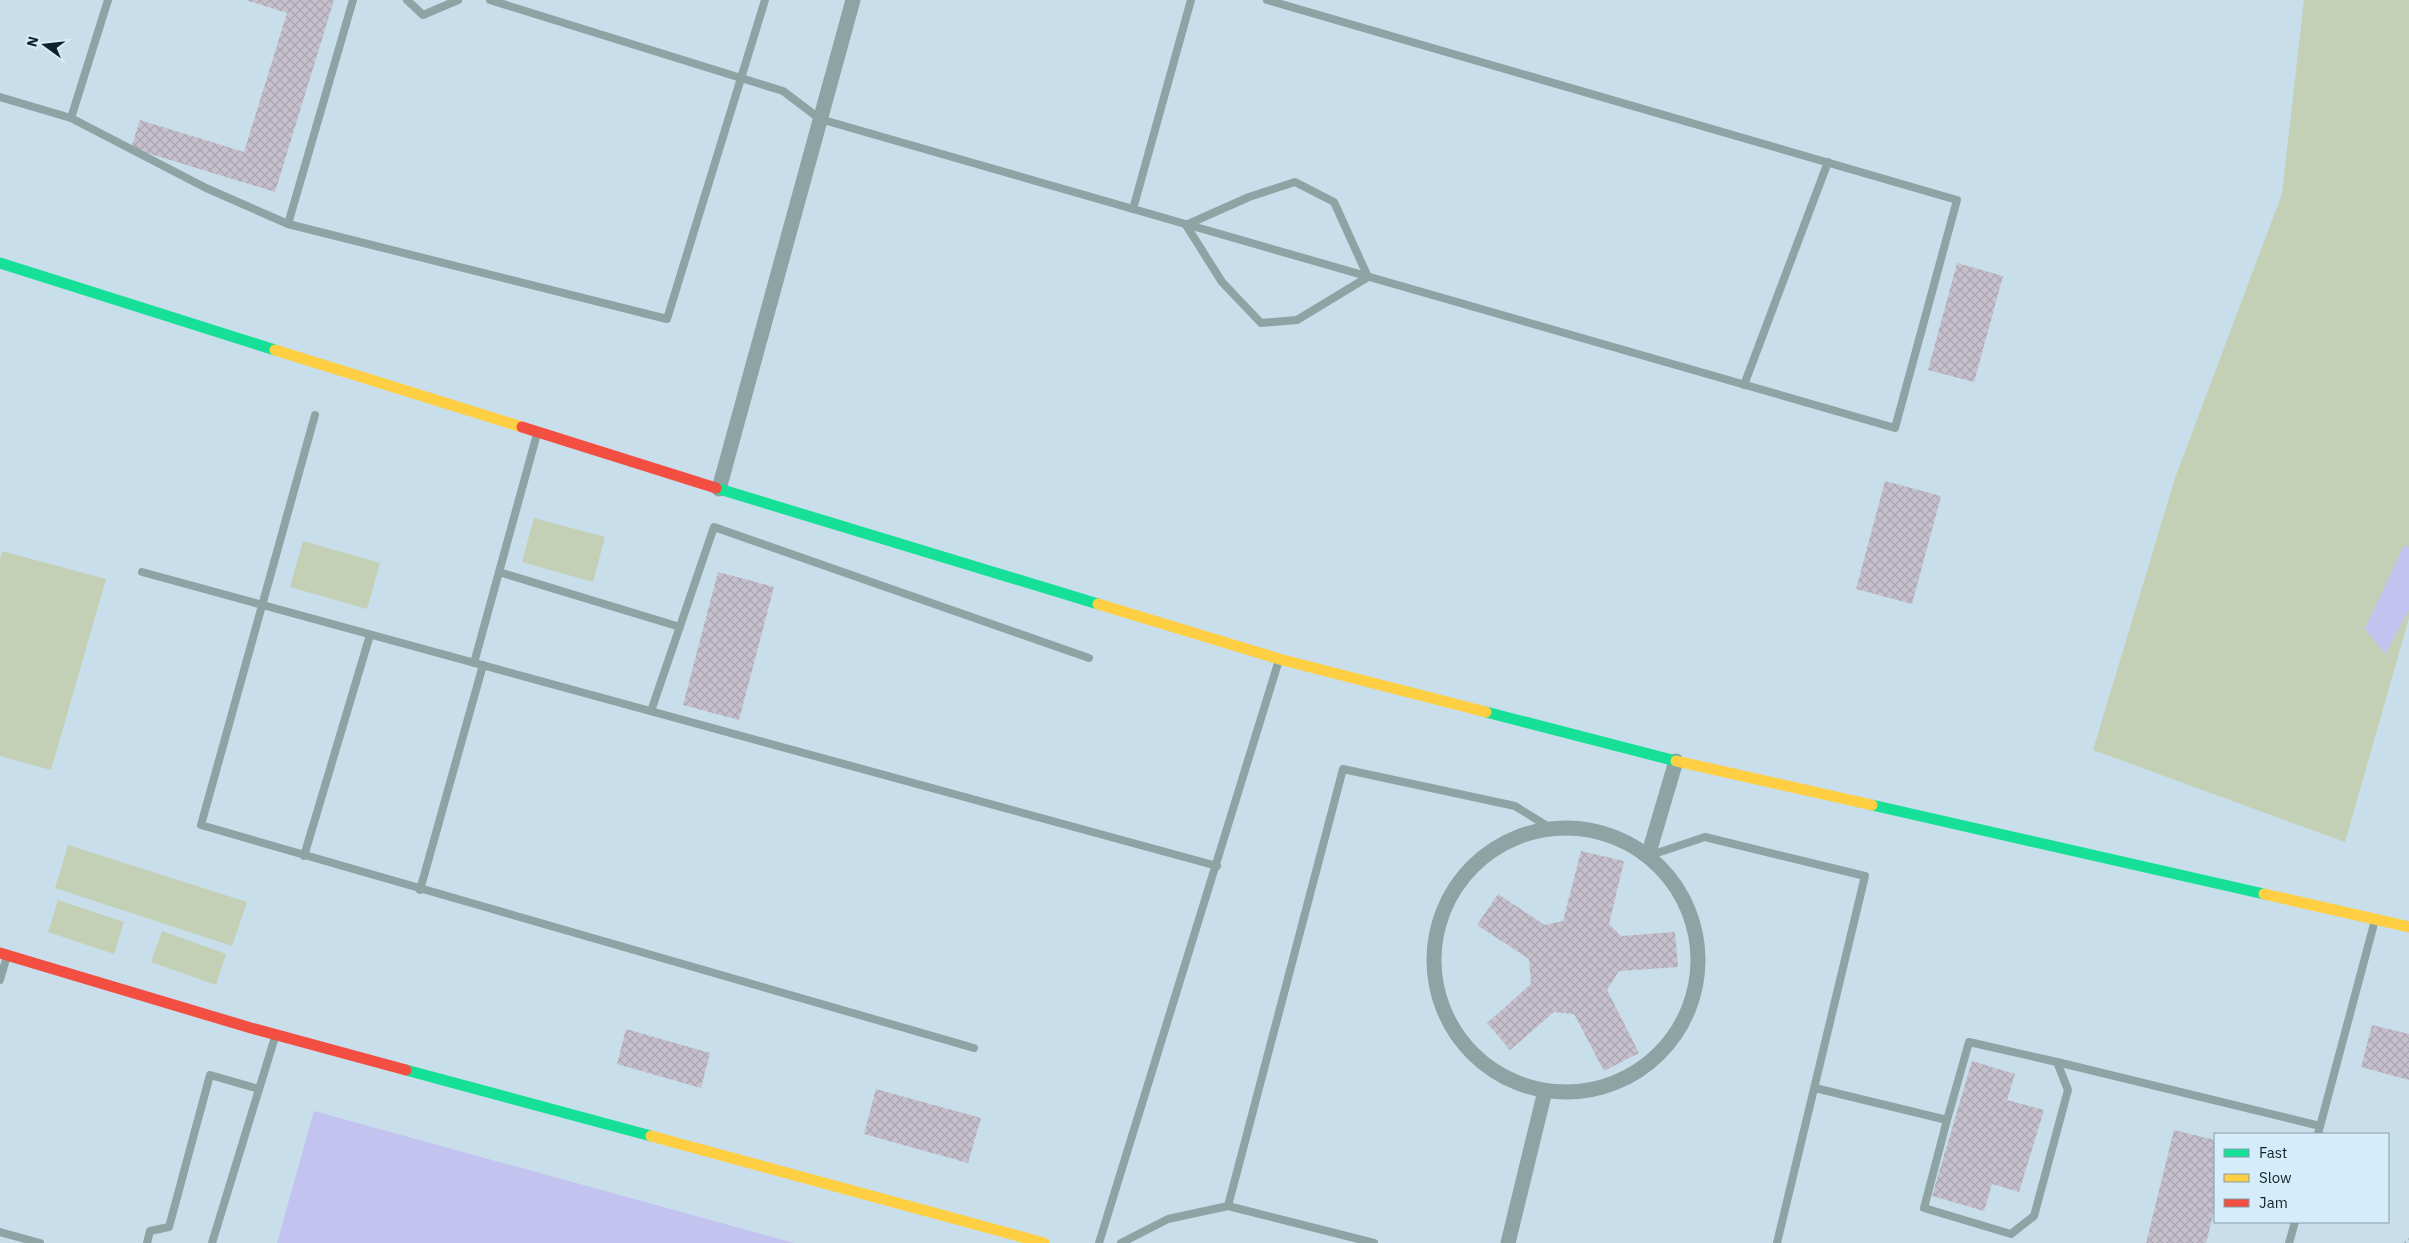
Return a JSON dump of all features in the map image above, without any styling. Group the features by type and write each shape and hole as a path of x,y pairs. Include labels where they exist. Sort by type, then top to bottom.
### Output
{"street":[{"path":"719,489 853,0"},
{"path":"0,263 719,489 1279,659 1676,761 2409,927"},
{"path":"1648,856 1676,761"},
{"path":"1552,829 1586,829 1618,839 1648,856 1667,875 1682,897 1692,922 1697,948 1697,975 1691,1001 1680,1025 1665,1047 1646,1066 1623,1080 1598,1089 1572,1093 1545,1091 1515,1083 1494,1071 1464,1045 1447,1019 1437,989 1434,957 1439,926 1448,904 1469,871 1493,850 1521,836 1552,829"},
{"path":"4,954 276,1034 1044,1243"},
{"path":"1508,1243 1545,1091"}],"lane":[{"path":"71,118 108,0"},
{"path":"288,224 353,0"},
{"path":"407,0 423,15 458,0"},
{"path":"490,0 783,91 820,119 1895,428 1957,200 1267,0"},
{"path":"0,97 71,118 206,188 288,224 667,320 765,0"},
{"path":"1133,210 1191,0"},
{"path":"1744,385 1828,162"},
{"path":"1186,224 1249,197 1295,182 1334,202 1368,277"},
{"path":"1186,224 1222,282 1261,323 1297,320 1368,277"},
{"path":"315,415 202,825 420,890 974,1048"},
{"path":"474,663 538,432"},
{"path":"650,711 714,527 1089,658"},
{"path":"142,572 1217,866"},
{"path":"499,572 680,627"},
{"path":"304,856 370,634"},
{"path":"1099,1243 1217,866 1279,659"},
{"path":"420,890 483,665"},
{"path":"1228,1206 1343,769 1515,806 1552,829"},
{"path":"1648,856 1706,837 1865,876 1777,1243"},
{"path":"2318,1133 2376,918"},
{"path":"0,980 4,954"},
{"path":"212,1243 276,1034"},
{"path":"2057,1062 2068,1090 2034,1216 2011,1234 1924,1208 1969,1042 2057,1062 2320,1126"},
{"path":"148,1243 150,1231 169,1227 210,1075 259,1089"},
{"path":"1815,1088 1947,1120"},
{"path":"1121,1243 1168,1219 1228,1206 1374,1243"},
{"path":"2289,1243 2295,1223"},
{"path":"0,1232 40,1243"}],"path":[{"path":"2405,1243 2409,1239"}],"green space":[{"path":"2304,0 2409,0 2409,618 2345,842 2093,750 2175,478 2282,194"},
{"path":"534,518 605,537 593,582 522,562"},
{"path":"303,541 380,563 367,609 290,587"},
{"path":"2,551 106,579 51,770 0,756 0,560"},
{"path":"68,845 247,902 232,946 55,888"},
{"path":"58,900 124,922 114,954 48,932"},
{"path":"162,931 226,954 216,985 151,962"}],"water":[{"path":"2404,545 2409,548 2409,610 2385,654 2365,629"},
{"path":"314,1111 794,1243 277,1243"}],"building":[{"path":"246,0 334,0 275,192 131,148 140,120 244,152 287,13"},
{"path":"1957,263 2003,276 1974,382 1928,370"},
{"path":"1885,481 1941,496 1912,604 1856,589"},
{"path":"718,572 774,587 739,720 683,705"},
{"path":"1581,851 1624,861 1609,924 1621,936 1675,932 1678,967 1619,971 1607,990 1639,1053 1604,1071 1574,1014 1554,1012 1510,1050 1487,1023 1531,984 1529,959 1477,925 1498,894 1545,925 1563,921"},
{"path":"2372,1025 2409,1034 2409,1080 2361,1067"},
{"path":"626,1029 710,1053 701,1088 617,1064"},
{"path":"1972,1061 2015,1074 2007,1100 2044,1110 2019,1192 1992,1184 1984,1211 1932,1196"},
{"path":"876,1089 981,1118 968,1163 864,1134"},
{"path":"2174,1130 2214,1140 2214,1211 2206,1243 2146,1243"}],"traffic: fast":[{"path":"0,263 275,350"},
{"path":"716,488 1098,604"},
{"path":"1486,712 1676,761"},
{"path":"1872,805 2264,894"},
{"path":"406,1070 651,1136"}],"traffic: slow":[{"path":"275,350 522,427"},
{"path":"1098,604 1279,659 1486,712"},
{"path":"1676,761 1872,805"},
{"path":"2264,894 2409,927"},
{"path":"651,1136 1044,1243"}],"traffic: jam":[{"path":"522,427 716,488"},
{"path":"0,953 251,1028 406,1070"}]}
